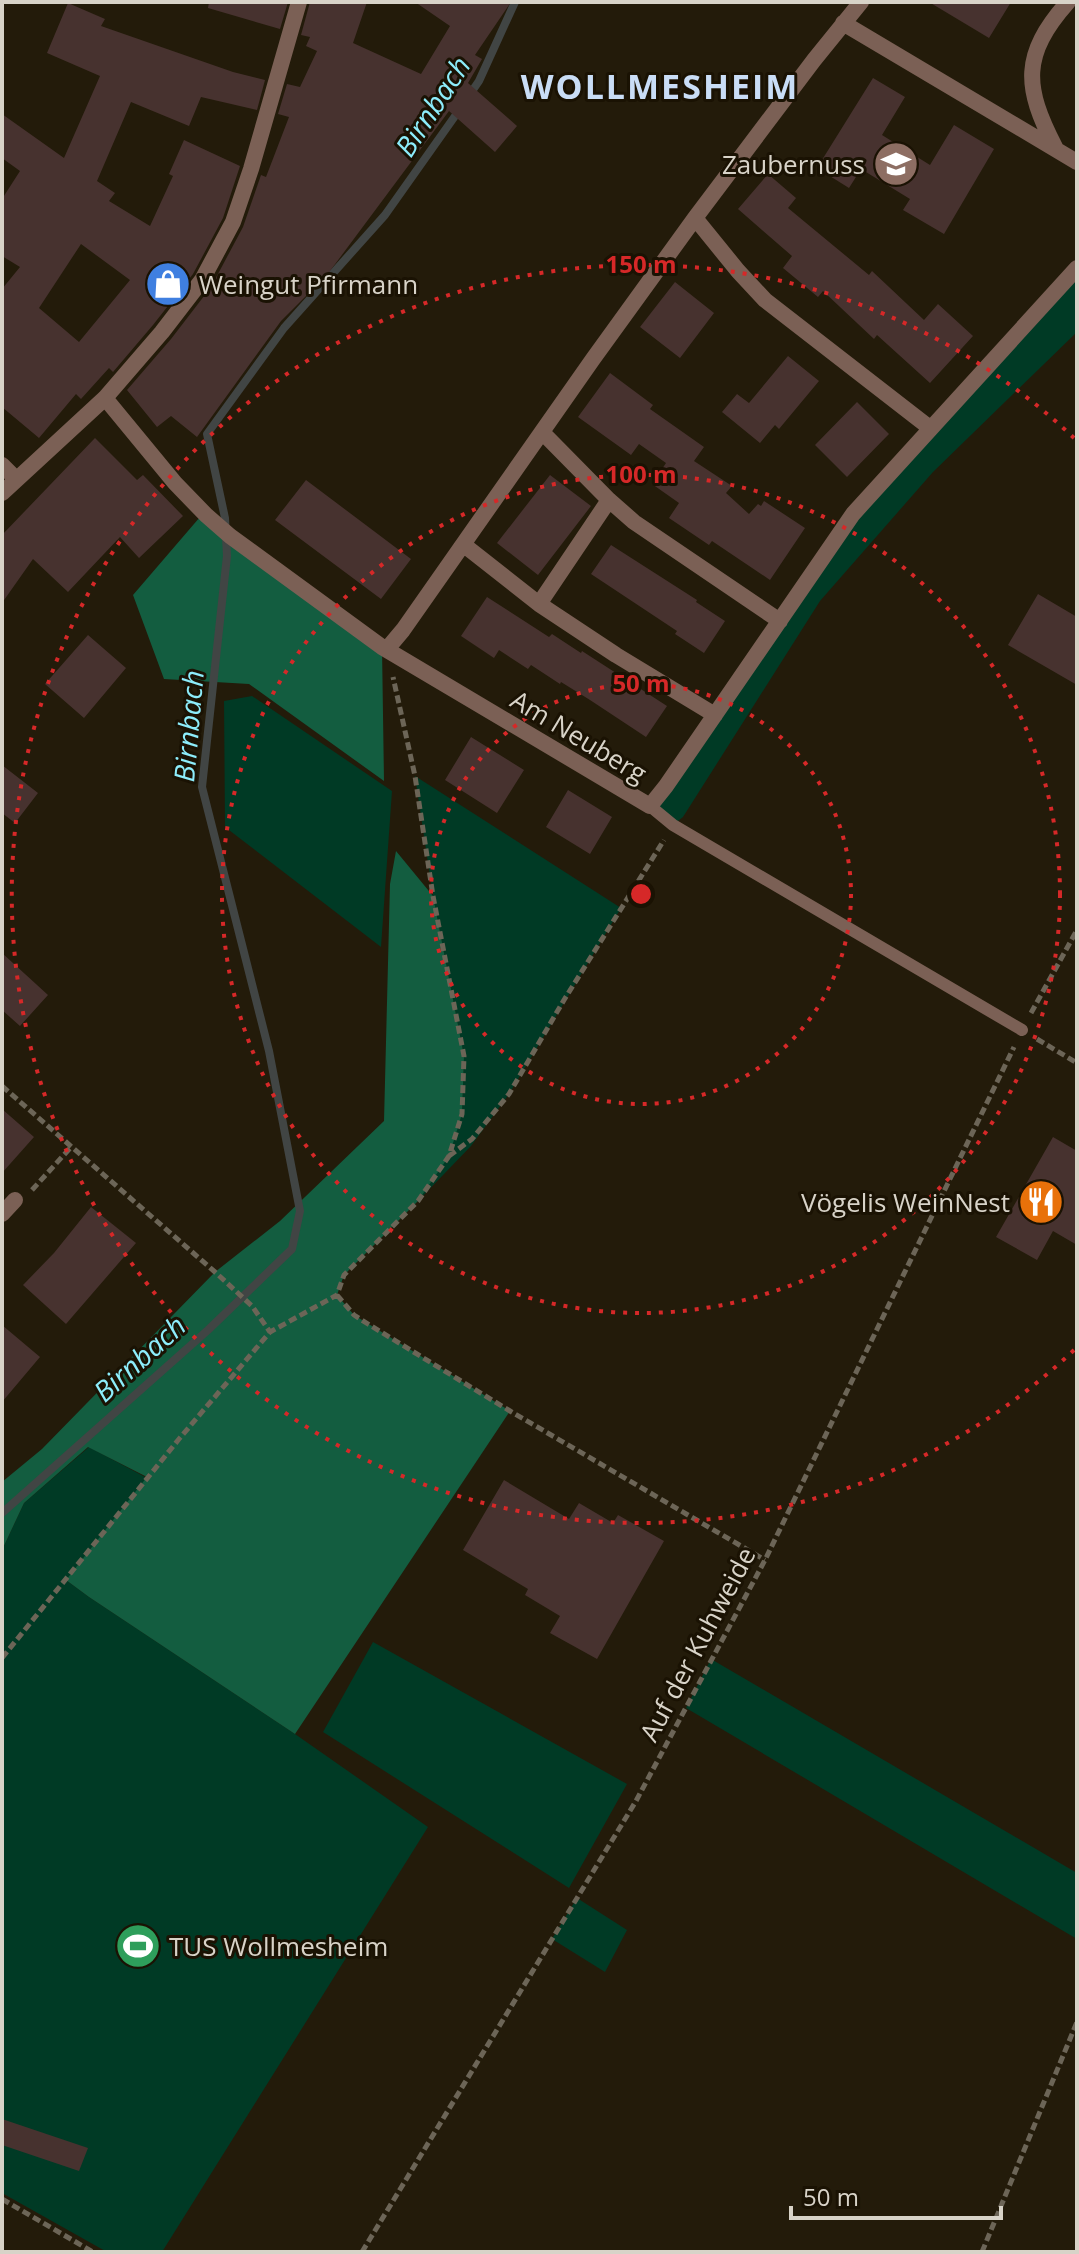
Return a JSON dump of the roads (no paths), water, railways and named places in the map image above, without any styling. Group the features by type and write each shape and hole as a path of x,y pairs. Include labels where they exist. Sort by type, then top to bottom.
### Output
{"street":[{"path":"2,493 105,398 202,280 233,222 299,2"},
{"path":"387,649 695,218 861,2"},
{"path":"1056,149 1039,117 1033,95 1032,72 1039,43 1053,19 1068,2"},
{"path":"843,23 1077,162"},
{"path":"695,218 765,300 930,428"},
{"name":"Am Neuberg","path":"105,398 187,497 230,536 387,649 650,806 853,514 1077,268"},
{"path":"542,432 634,522 780,621"},
{"path":"2,465 16,479"},
{"path":"539,604 609,500"},
{"path":"464,545 539,604 715,715"},
{"path":"2,1214 15,1200"}],"lane":[{"path":"650,806 673,825 1022,1030"}],"waterway":[{"name":"Birnbach","path":"468,97 479,81 515,2"},
{"name":"Birnbach","path":"2,1513 208,1330 292,1249 300,1211 269,1051 202,787 227,556 225,518 207,434 284,328 385,215 460,109"}],"place":[{"name":"Zaubernuss","path":"896,164"},
{"name":"Weingut Pfirmann","path":"168,284"},
{"name":"Vögelis WeinNest","path":"1041,1202"},
{"name":"TUS Wollmesheim","path":"138,1946"}],"district":[{"name":"WOLLMESHEIM","path":"660,86"}]}
